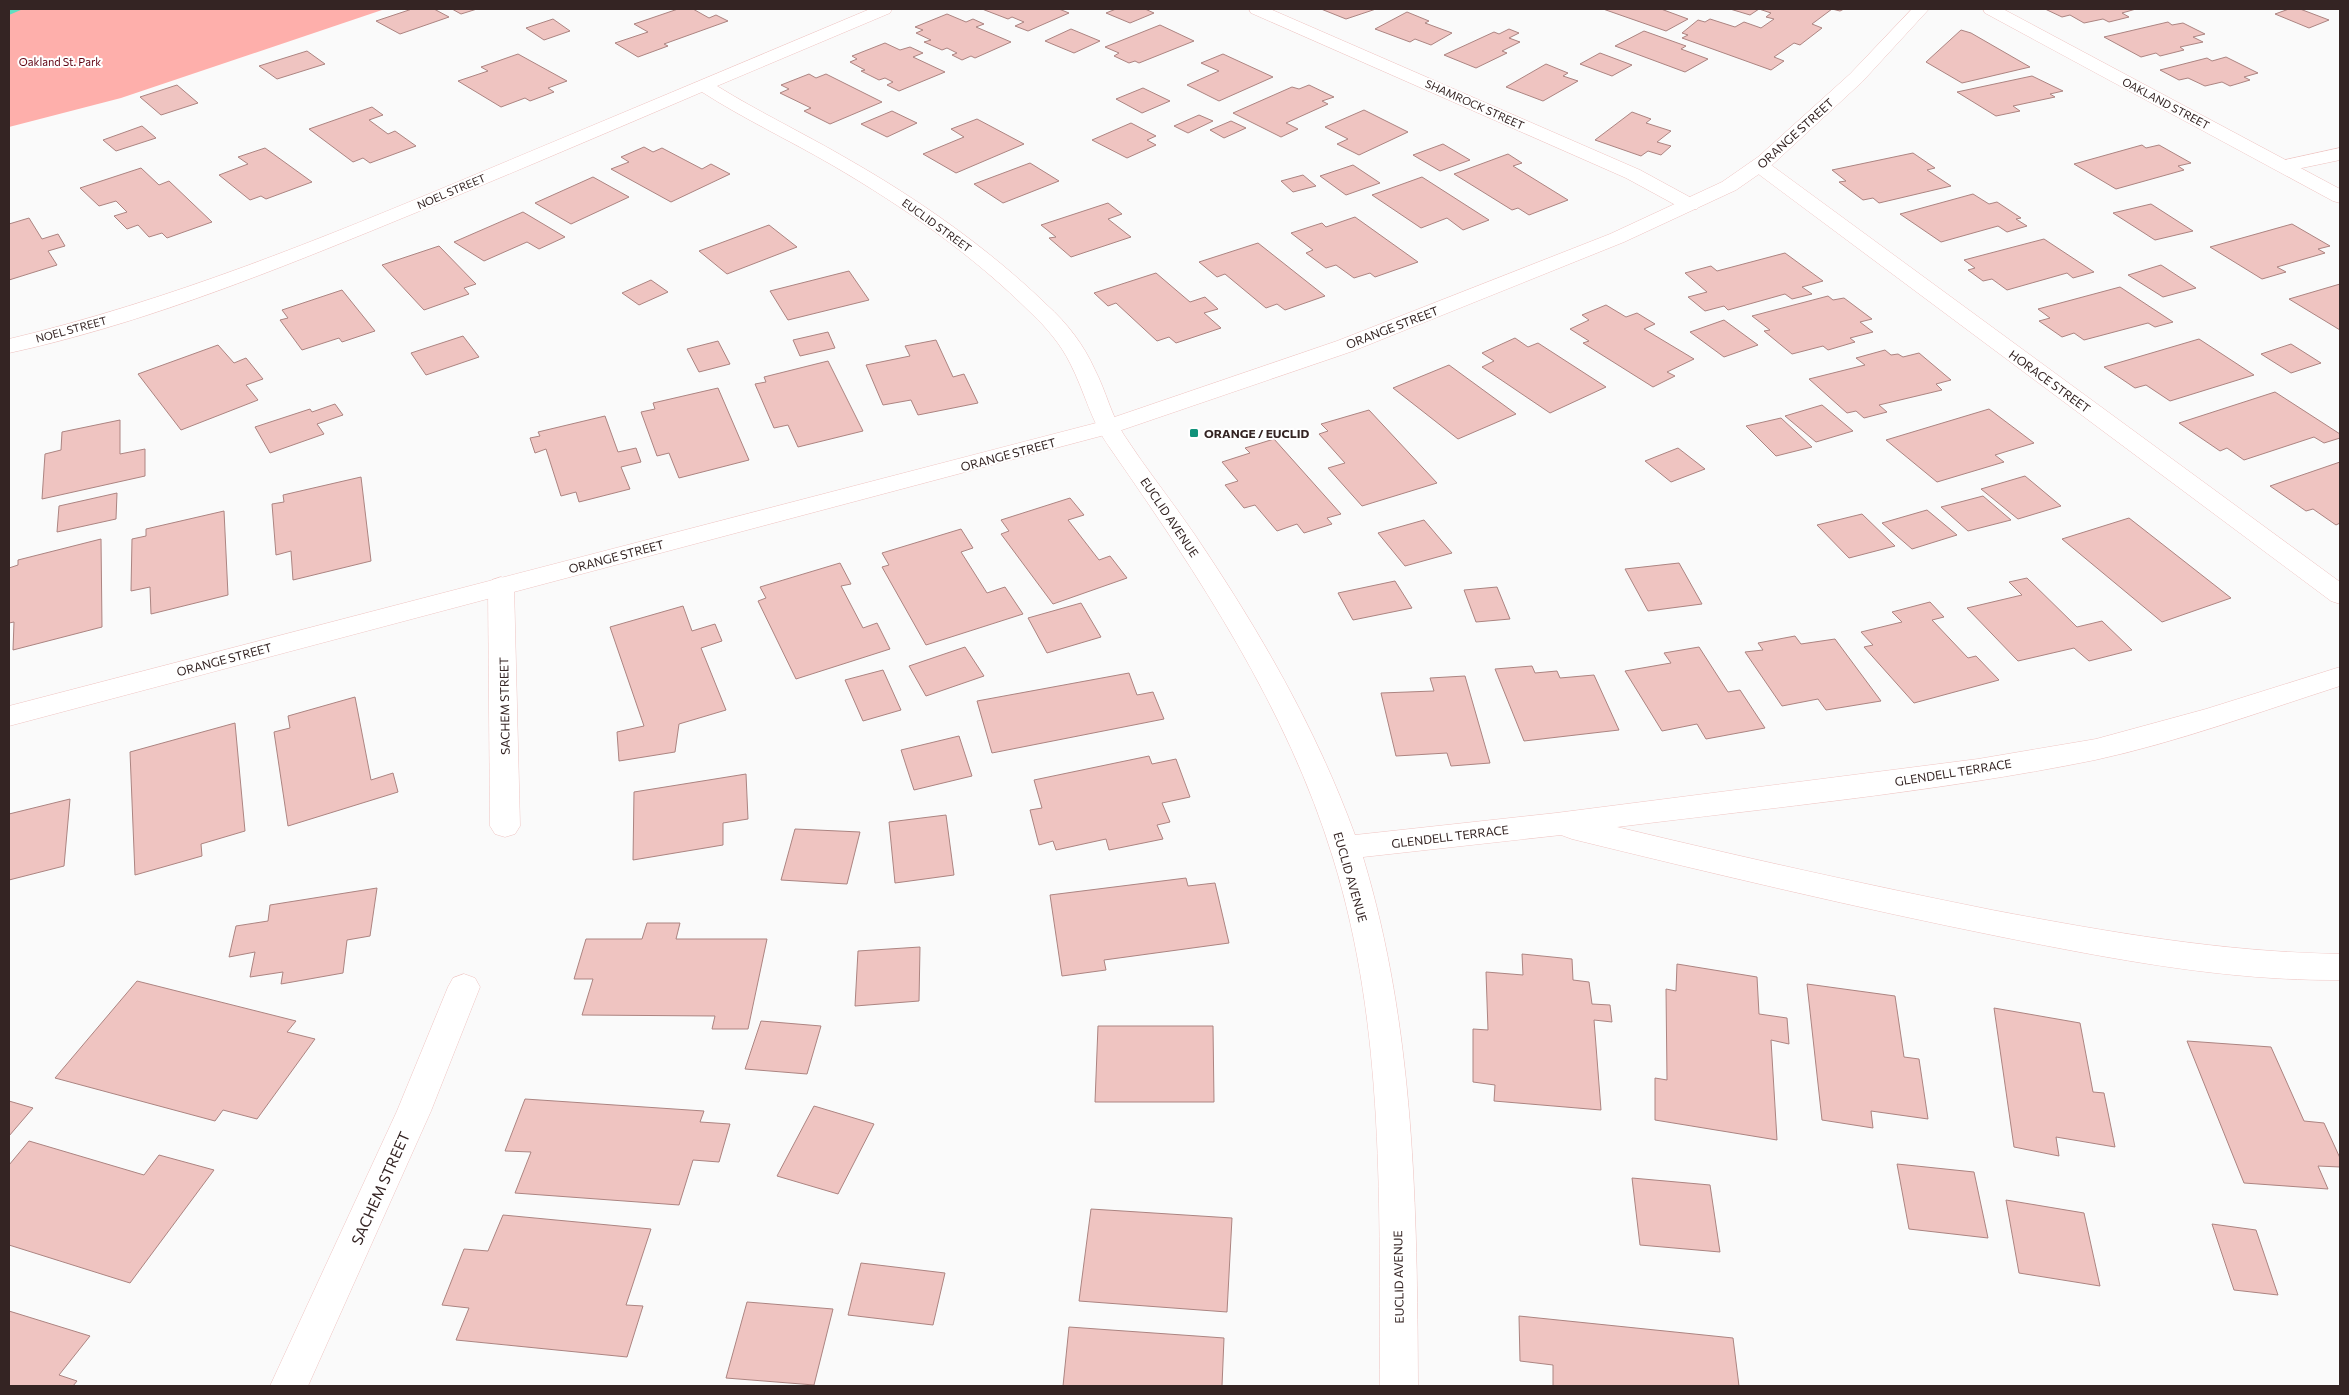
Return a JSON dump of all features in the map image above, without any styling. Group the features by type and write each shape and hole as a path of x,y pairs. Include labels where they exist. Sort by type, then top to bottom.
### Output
{"street":[{"name":"NOEL STREET","path":"9,346 136,311 251,271 363,228 884,9"},
{"name":"SHAMROCK STREET","path":"1257,9 1633,174 1690,205"},
{"name":"ORANGE STREET","path":"9,716 1108,427 1353,342 1558,262 1690,205 1729,186 1760,166 1856,78 1921,9"},
{"name":"OAKLAND STREET","path":"1991,9 2340,197"},
{"name":"EUCLID STREET","path":"704,86 844,164 909,204 987,262 1036,306 1066,338 1083,366 1108,427"},
{"path":"2283,166 2340,154"},
{"name":"HORACE STREET","path":"1760,166 2340,596"},
{"name":"EUCLID AVENUE","path":"1108,427 1186,539 1260,660 1294,722 1324,790 1344,848 1362,911 1378,979 1389,1075 1399,1297 1399,1386"},
{"name":"SACHEM STREET","path":"501,586 505,826"},
{"name":"GLENDELL TERRACE","path":"1344,848 1556,824 1959,772 2096,748 2210,718 2340,676"},
{"name":"GLENDELL TERRACE","path":"1556,824 1800,882 2054,934 2183,957 2309,968 2340,967"},
{"name":"SACHEM STREET","path":"289,1386 414,1111 464,987"}],"green space":[{"name":"Oakland St. Park","path":"9,9 385,9 121,98 9,127"}],"building":[{"path":"412,9 434,9 449,17 400,34 376,21"},
{"path":"452,9 477,9 461,14"},
{"path":"678,9 693,9 709,18 716,15 728,21 664,44 668,46 638,57 615,43 648,32 634,24"},
{"path":"982,9 1059,9 1069,13 1028,31 1015,26 1024,22 1012,17 1008,19"},
{"path":"1116,9 1145,9 1154,13 1130,23 1106,13"},
{"path":"1321,9 1376,9 1346,19"},
{"path":"1603,9 1661,9 1688,19 1666,31"},
{"path":"1730,9 1759,9 1750,15"},
{"path":"1759,9 1832,9 1812,24 1822,28 1800,45 1794,43 1774,57 1784,61 1771,70 1682,38 1688,35 1682,33 1698,20 1705,22 1710,19 1735,27 1744,22 1761,28 1774,19 1766,17 1771,13"},
{"path":"2045,9 2136,9 2122,13 2129,17 2109,22 2103,19 2084,23 2070,15 2062,17"},
{"path":"2289,9 2300,9 2329,20 2309,28 2275,14"},
{"path":"1407,12 1429,21 1425,23 1452,33 1431,45 1415,39 1410,42 1375,29"},
{"path":"947,14 966,22 973,19 984,24 976,27 1011,42 975,58 971,56 962,60 952,55 957,53 947,48 942,50 924,42 931,40 916,33 923,30 915,27"},
{"path":"553,19 570,31 544,40 526,28"},
{"path":"2168,22 2172,25 2183,23 2205,34 2193,37 2203,42 2180,47 2184,50 2160,56 2156,53 2141,57 2104,37"},
{"path":"1160,25 1194,41 1139,63 1135,61 1129,63 1114,56 1119,53 1105,47"},
{"path":"1071,29 1100,41 1074,53 1045,41"},
{"path":"1509,29 1519,33 1509,38 1520,42 1502,51 1507,53 1476,68 1444,55 1494,32 1499,34"},
{"path":"1961,30 1971,33 2030,67 1962,83 1926,62"},
{"path":"1644,31 1686,46 1681,49 1708,59 1685,72 1615,46"},
{"path":"885,43 900,50 910,47 923,53 913,57 945,72 899,91 887,85 893,82 885,78 879,80 861,71 865,70 850,62 857,59 852,56"},
{"path":"307,51 325,64 277,79 259,66"},
{"path":"1600,53 1632,65 1612,76 1580,64"},
{"path":"518,54 567,81 548,88 554,92 530,101 525,98 501,107 458,81 488,71 481,67"},
{"path":"1223,54 1273,77 1219,101 1187,85 1219,71 1201,63"},
{"path":"2226,57 2258,73 2244,77 2250,80 2230,86 2222,82 2205,86 2188,78 2179,80 2160,70 2207,58 2212,61"},
{"path":"1546,64 1568,73 1563,76 1578,81 1543,101 1506,87"},
{"path":"809,74 816,78 826,74 882,102 830,124 804,111 811,108 780,93 789,89 781,85"},
{"path":"2032,76 2063,91 2050,94 2055,97 2013,106 2020,111 1996,116 1957,92"},
{"path":"177,85 198,103 161,115 140,97"},
{"path":"1309,85 1334,97 1322,101 1328,104 1286,123 1298,129 1281,137 1233,113 1292,87 1299,89"},
{"path":"1143,88 1170,101 1142,113 1116,99"},
{"path":"372,107 383,115 369,120 388,134 395,131 416,146 370,163 363,158 353,162 309,129"},
{"path":"1364,110 1408,132 1359,155 1337,144 1348,139 1325,127"},
{"path":"892,111 917,123 887,137 861,124"},
{"path":"1632,112 1651,119 1646,123 1671,131 1657,142 1671,146 1661,155 1648,151 1641,156 1595,140"},
{"path":"1199,115 1213,121 1188,133 1174,126"},
{"path":"977,119 1024,144 956,173 923,154 964,137 951,129"},
{"path":"1231,121 1246,128 1224,138 1210,130"},
{"path":"1131,123 1156,136 1147,140 1156,145 1127,158 1092,140"},
{"path":"142,126 156,138 116,151 103,140"},
{"path":"1443,144 1470,160 1440,171 1413,155"},
{"path":"2142,145 2146,148 2159,145 2191,163 2178,166 2184,170 2116,189 2074,164"},
{"path":"644,147 653,152 662,148 702,169 711,164 730,174 671,202 611,169 629,162 621,157"},
{"path":"265,148 312,182 266,199 261,196 250,200 219,175 248,164 238,157"},
{"path":"1913,153 1935,168 1927,170 1951,186 1879,203 1873,198 1863,200 1839,182 1846,181 1832,170"},
{"path":"1508,154 1522,163 1513,166 1568,200 1529,215 1518,208 1512,210 1454,174"},
{"path":"1030,163 1059,181 1003,203 974,184"},
{"path":"1353,165 1380,183 1346,195 1320,176"},
{"path":"141,168 159,185 169,181 212,222 167,238 162,233 149,237 138,225 127,229 114,216 127,212 116,201 99,206 80,188"},
{"path":"1303,175 1316,186 1293,192 1281,181"},
{"path":"593,177 629,197 571,224 535,203"},
{"path":"1422,177 1489,220 1463,230 1447,218 1421,228 1372,195"},
{"path":"1973,194 1989,204 1997,202 2021,218 2016,219 2027,226 2007,232 1998,226 1941,242 1900,214"},
{"path":"1108,203 1122,214 1108,219 1131,237 1071,257 1049,238 1056,237 1041,225"},
{"path":"2151,204 2193,231 2155,240 2113,213"},
{"path":"523,212 565,237 539,249 527,242 484,261 454,242"},
{"path":"1355,217 1418,262 1375,277 1370,273 1354,278 1336,265 1326,268 1306,253 1313,250 1291,233 1322,223 1326,227"},
{"path":"29,218 42,239 58,234 65,246 48,251 57,265 9,280 9,224"},
{"path":"2292,224 2330,246 2318,249 2325,253 2277,267 2286,272 2262,279 2210,247"},
{"path":"769,225 797,247 727,274 699,251"},
{"path":"2044,239 2094,272 2073,278 2067,273 2007,290 1992,279 1983,281 1968,270 1975,268 1964,260"},
{"path":"1258,243 1325,296 1285,310 1277,304 1266,308 1225,274 1217,277 1199,262"},
{"path":"439,246 476,284 464,288 469,294 424,310 382,265"},
{"path":"1785,253 1823,281 1802,287 1812,294 1792,299 1785,294 1728,310 1724,306 1705,311 1688,297 1707,292 1685,273 1711,266 1717,271"},
{"path":"2161,265 2196,288 2163,297 2128,275"},
{"path":"849,271 869,300 788,320 770,291"},
{"path":"1156,273 1190,302 1205,297 1218,309 1204,313 1221,328 1176,343 1169,337 1157,341 1116,303 1108,306 1094,293"},
{"path":"651,280 668,292 639,305 622,293"},
{"path":"2340,284 2340,330 2289,299"},
{"path":"2120,287 2173,322 2155,327 2148,323 2084,340 2074,333 2062,337 2039,321 2050,318 2038,309"},
{"path":"342,290 375,331 342,342 339,338 302,350 280,320 288,318 282,310"},
{"path":"1828,296 1833,300 1844,298 1872,319 1860,322 1873,332 1850,338 1855,342 1828,350 1823,346 1792,354 1764,331 1770,330 1752,316"},
{"path":"1606,305 1626,317 1637,313 1655,324 1644,329 1694,359 1667,372 1675,376 1653,387 1583,343 1589,341 1570,329 1589,320 1582,315"},
{"path":"1724,320 1758,345 1724,357 1690,332"},
{"path":"828,332 835,348 800,356 793,340"},
{"path":"463,336 479,357 426,375 411,353"},
{"path":"1515,338 1528,347 1538,343 1606,387 1550,413 1482,367 1494,361 1482,353"},
{"path":"2199,339 2254,375 2170,401 2146,385 2135,388 2104,367"},
{"path":"936,340 953,377 964,374 978,403 918,415 911,400 883,405 866,365 910,356 905,346"},
{"path":"718,341 730,364 699,372 687,349"},
{"path":"2291,344 2321,363 2291,373 2261,354"},
{"path":"218,345 234,363 246,358 263,379 246,385 258,400 181,430 138,374"},
{"path":"1885,350 1891,355 1898,354 1903,357 1919,353 1951,380 1936,384 1942,390 1879,405 1887,412 1864,418 1856,411 1847,413 1809,379 1865,365 1856,358"},
{"path":"828,361 863,431 798,447 788,425 774,428 755,384 766,382 764,377"},
{"path":"1449,365 1516,414 1458,439 1393,388"},
{"path":"718,388 749,460 679,478 669,453 657,456 641,412 655,409 653,403"},
{"path":"2275,392 2340,434 2340,438 2324,443 2314,437 2244,460 2227,448 2220,451 2179,423"},
{"path":"335,404 343,415 317,424 324,434 270,453 255,427 310,409 312,412"},
{"path":"1822,405 1853,431 1816,442 1785,416"},
{"path":"1989,409 2034,443 1995,455 2004,462 1937,482 1886,440"},
{"path":"1369,410 1437,483 1362,506 1328,468 1345,463 1319,434 1328,431 1321,424"},
{"path":"605,416 618,452 636,448 641,462 621,467 630,489 579,502 576,492 561,496 546,449 535,453 530,438 540,436 538,432"},
{"path":"1781,418 1812,447 1776,456 1746,426"},
{"path":"120,420 120,454 145,449 145,476 42,499 45,454 61,450 62,432"},
{"path":"1274,439 1341,514 1327,518 1332,524 1304,533 1297,524 1277,531 1255,505 1244,508 1225,485 1238,481 1222,462 1250,453 1245,448"},
{"path":"1678,448 1705,469 1671,482 1645,461"},
{"path":"2340,462 2340,523 2336,525 2313,509 2306,511 2270,486"},
{"path":"2025,476 2061,506 2018,519 1981,489"},
{"path":"361,477 371,561 293,580 291,551 276,555 272,504 284,502 283,495"},
{"path":"117,493 116,519 57,532 59,506"},
{"path":"1983,496 2011,520 1968,531 1941,507"},
{"path":"1070,498 1084,515 1068,520 1099,560 1110,556 1127,578 1053,604 1001,534 1009,531 1001,520"},
{"path":"1927,510 1957,535 1912,549 1882,523"},
{"path":"224,511 228,595 151,614 150,587 131,591 132,539 146,536 146,529"},
{"path":"1862,514 1895,546 1849,558 1817,525"},
{"path":"2129,518 2231,598 2162,622 2062,539"},
{"path":"1424,520 1452,553 1405,566 1378,533"},
{"path":"961,529 973,548 961,552 987,593 1005,587 1023,614 926,645 882,567 889,565 882,553"},
{"path":"101,539 102,627 13,650 14,622 9,623 9,568 18,565 18,560"},
{"path":"840,563 851,584 841,586 863,628 877,623 890,649 796,679 758,601 766,598 760,587"},
{"path":"1679,563 1702,604 1648,611 1625,569"},
{"path":"2027,578 2077,627 2102,621 2132,650 2089,661 2074,648 2018,661 1967,608 2022,595 2009,582"},
{"path":"1395,581 1412,608 1353,620 1338,593"},
{"path":"1497,587 1510,619 1476,622 1464,590"},
{"path":"1930,602 1944,617 1932,620 1968,658 1976,656 1999,680 1914,703 1864,647 1873,645 1861,632 1902,622 1892,612"},
{"path":"1081,603 1101,637 1047,653 1028,618"},
{"path":"683,606 692,631 715,624 722,641 701,648 726,710 679,724 675,752 619,761 617,732 644,726 610,627"},
{"path":"1795,636 1801,644 1835,639 1881,701 1826,710 1818,699 1782,706 1745,652 1763,650 1758,643"},
{"path":"965,647 984,676 926,696 909,666"},
{"path":"1699,647 1728,692 1740,690 1765,728 1706,739 1697,724 1662,731 1625,671 1671,663 1664,653"},
{"path":"1532,666 1535,673 1557,671 1560,678 1594,675 1619,730 1524,741 1495,669"},
{"path":"883,670 901,710 863,721 845,680"},
{"path":"1129,673 1137,695 1153,692 1164,719 992,753 977,701"},
{"path":"1465,676 1490,763 1451,766 1447,753 1396,756 1381,693 1434,691 1430,678"},
{"path":"355,697 371,780 393,773 398,792 288,826 274,732 290,728 288,716"},
{"path":"235,723 245,831 201,844 202,856 135,875 130,752"},
{"path":"959,736 972,776 914,790 901,750"},
{"path":"1149,756 1152,764 1176,759 1190,797 1162,803 1170,822 1157,825 1163,839 1109,850 1106,839 1056,850 1053,841 1039,845 1030,810 1042,808 1034,780"},
{"path":"746,774 748,819 723,823 723,845 633,860 634,792"},
{"path":"70,799 64,866 9,880 9,814"},
{"path":"946,815 954,875 895,883 889,822"},
{"path":"795,829 860,832 847,884 781,880"},
{"path":"1186,878 1188,886 1215,883 1229,943 1104,960 1106,970 1062,976 1050,895"},
{"path":"377,888 370,936 347,940 343,973 281,984 283,972 250,977 255,952 229,957 236,926 268,921 270,905"},
{"path":"647,923 680,923 676,939 767,939 748,1029 712,1029 715,1016 582,1015 593,979 574,979 586,939 642,939"},
{"path":"920,947 919,1001 855,1006 858,951"},
{"path":"1522,954 1572,959 1573,980 1589,982 1592,1004 1610,1005 1612,1022 1594,1020 1601,1110 1494,1101 1495,1085 1473,1082 1473,1029 1488,1030 1486,972 1523,975"},
{"path":"1677,964 1757,977 1759,1014 1787,1018 1789,1044 1771,1040 1777,1140 1655,1120 1655,1078 1667,1080 1666,989 1676,991"},
{"path":"137,981 296,1021 287,1032 315,1039 257,1119 223,1110 215,1121 55,1078"},
{"path":"1807,984 1895,996 1904,1057 1919,1059 1928,1119 1871,1111 1873,1128 1822,1120"},
{"path":"1994,1008 2080,1023 2093,1092 2104,1093 2115,1147 2056,1137 2059,1156 2014,1147"},
{"path":"761,1021 821,1026 807,1074 745,1069"},
{"path":"1098,1026 1213,1026 1214,1102 1095,1102"},
{"path":"2187,1041 2271,1047 2304,1121 2324,1123 2340,1158 2340,1167 2318,1166 2328,1189 2244,1183"},
{"path":"525,1099 704,1111 700,1122 730,1124 719,1162 693,1160 679,1205 515,1193 531,1152 505,1151"},
{"path":"9,1101 33,1108 9,1136"},
{"path":"814,1106 874,1124 838,1194 777,1176"},
{"path":"29,1141 144,1175 159,1155 214,1170 130,1283 9,1245 9,1165"},
{"path":"1897,1164 1974,1172 1988,1238 1909,1229"},
{"path":"1632,1178 1710,1185 1720,1252 1640,1245"},
{"path":"2006,1200 2084,1213 2100,1286 2019,1273"},
{"path":"1091,1209 1232,1218 1227,1312 1079,1301"},
{"path":"503,1215 651,1229 626,1305 643,1306 627,1357 456,1340 469,1308 442,1305 464,1249 488,1251"},
{"path":"2212,1224 2256,1230 2278,1295 2234,1290"},
{"path":"861,1263 945,1273 933,1325 848,1315"},
{"path":"747,1302 833,1309 814,1385 726,1378"},
{"path":"9,1311 90,1336 59,1375 77,1381 73,1386 9,1386"},
{"path":"1519,1316 1733,1338 1739,1386 1553,1386 1553,1365 1520,1361"},
{"path":"1069,1327 1224,1338 1222,1386 1063,1386"}],"waterway":[{"path":"9,12 18,9"}],"place":[{"name":"ORANGE / EUCLID","path":"1194,433"}]}
